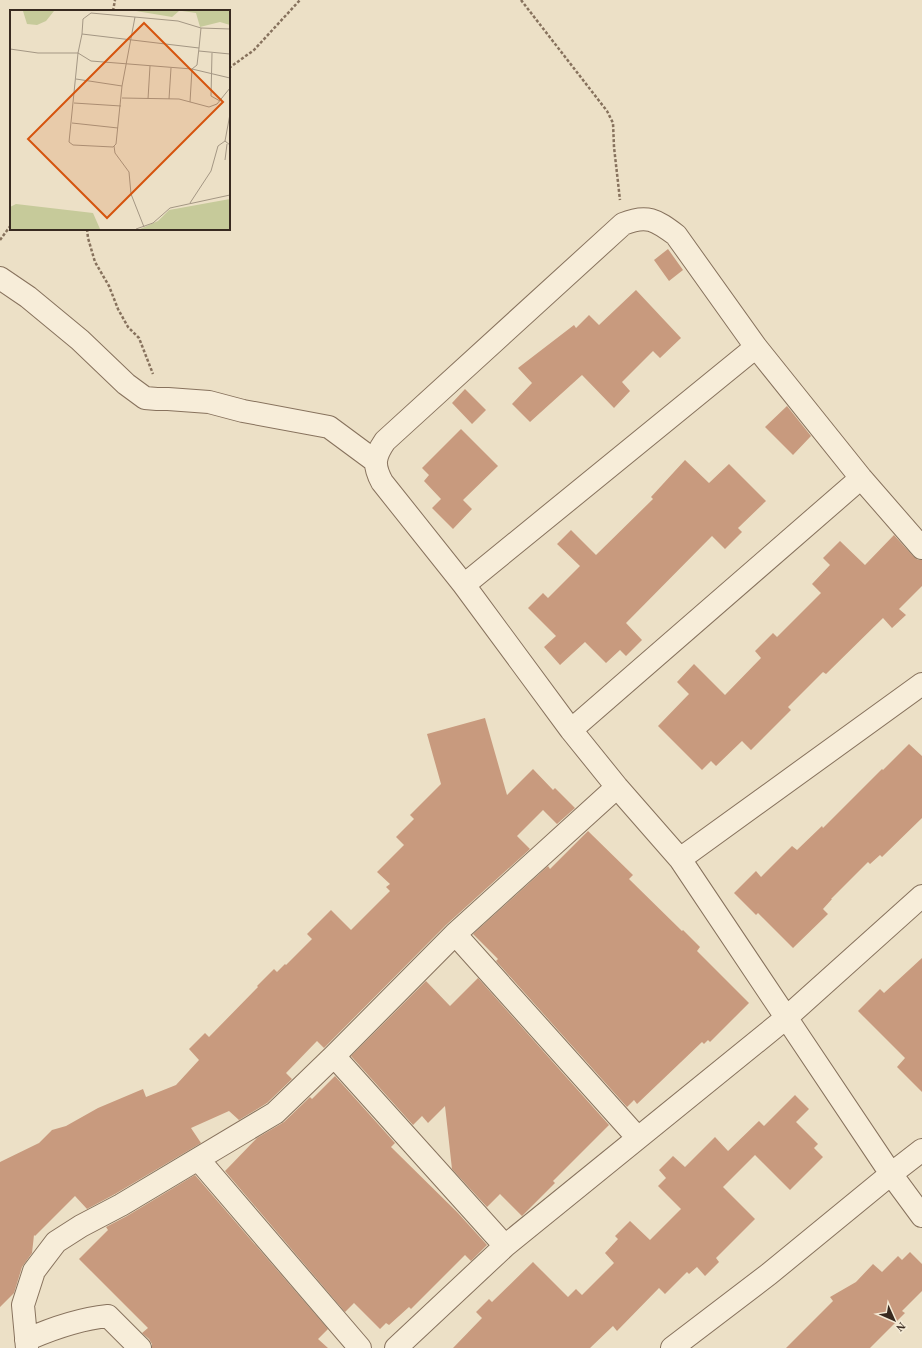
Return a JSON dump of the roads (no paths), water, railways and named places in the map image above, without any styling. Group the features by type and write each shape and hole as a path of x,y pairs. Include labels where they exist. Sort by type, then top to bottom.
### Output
{"street":[{"path":"922,548 860,478 756,347 676,235 662,225 649,219 635,220 623,224 385,441 379,449 375,461 376,471 382,482 464,585 571,730 680,859 891,1174 922,1216"},
{"path":"0,278 28,297 80,340 126,384 145,398 157,400 168,399 209,402 243,411 329,427 375,461"},
{"path":"464,585 756,347"},
{"path":"571,730 860,478"},
{"path":"680,859 922,684"},
{"path":"140,1348 108,1316 90,1318 53,1328 27,1344 23,1305 34,1271 56,1242 275,1113 455,934 618,787"},
{"path":"396,1348 505,1246 786,1018 922,896"},
{"path":"455,934 638,1137"},
{"path":"334,1056 505,1246"},
{"path":"672,1348 769,1274 922,1150"},
{"path":"198,1159 360,1348"}]}
